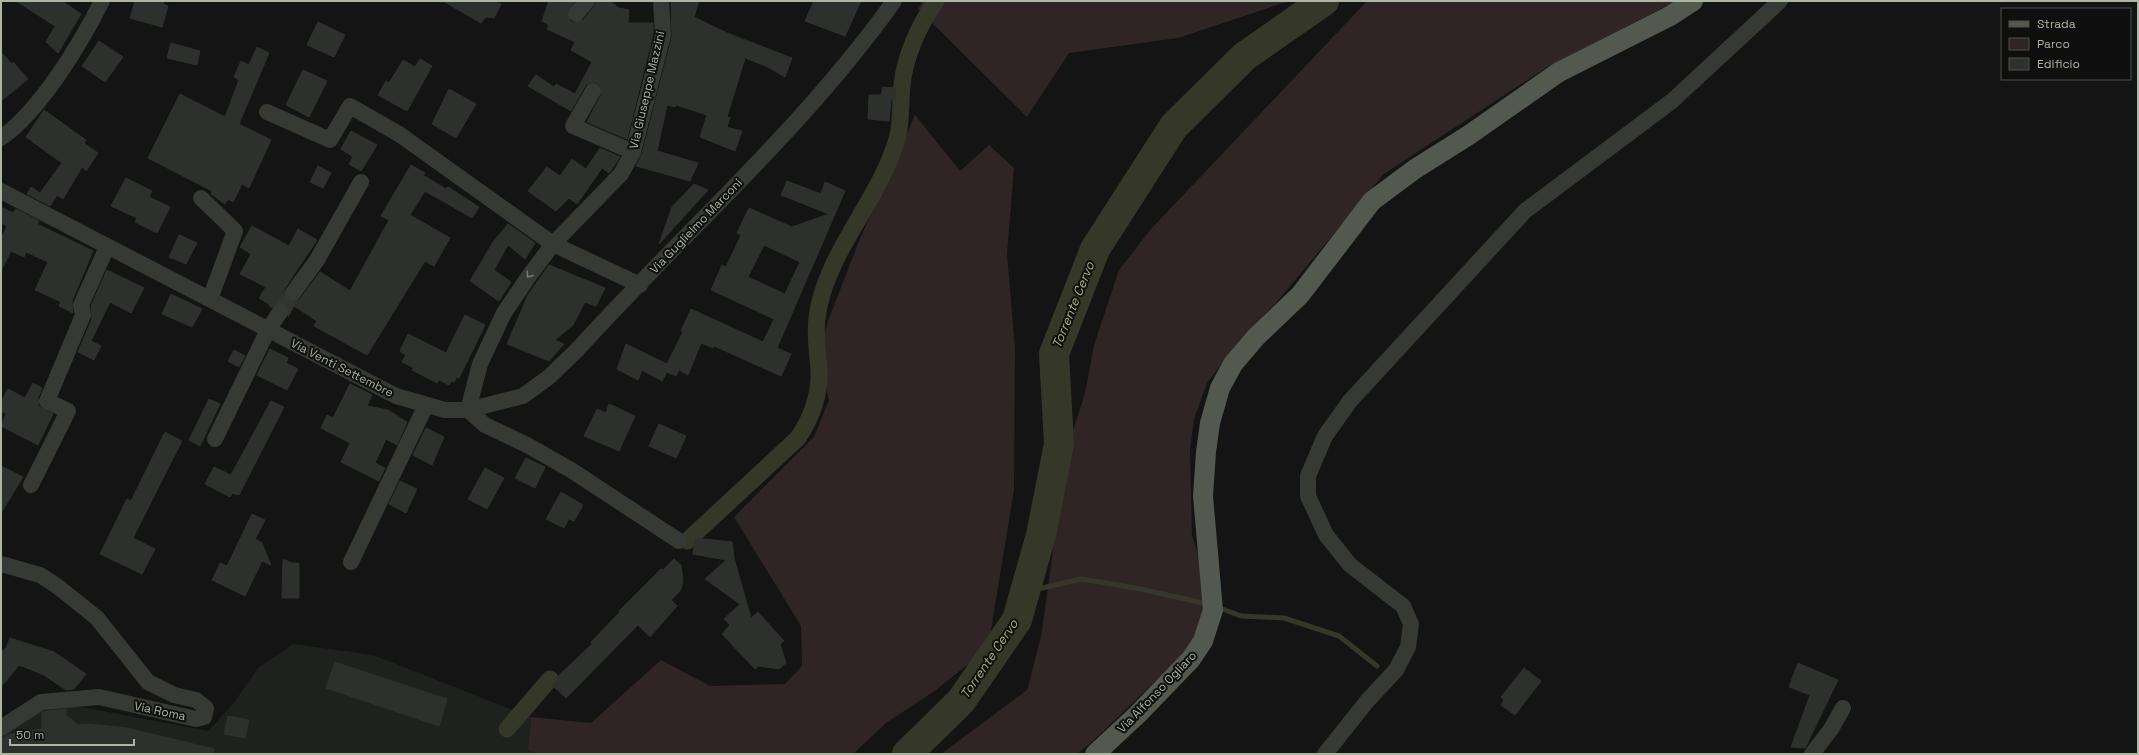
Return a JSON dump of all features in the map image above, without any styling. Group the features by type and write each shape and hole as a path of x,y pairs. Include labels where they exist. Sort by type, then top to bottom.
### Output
{"main road":[{"name":"Via Alfonso Ogliaro","path":"1095,754 1138,714 1191,659 1203,641 1210,624 1213,610 1203,496 1206,452 1210,423 1220,388 1233,364 1256,337 1300,295 1372,201 1415,169 1469,135 1559,72 1670,16 1693,1"}],"street":[{"path":"1,138 30,110 69,58 87,30 102,1"},
{"path":"576,14 587,1"},
{"name":"Via Giuseppe Mazzini","path":"468,410 480,364 504,313 553,244 621,174 633,152 663,35 661,1"},
{"name":"Via Guglielmo Marconi","path":"468,410 523,396 549,377 578,349 776,143 864,43 894,1"},
{"path":"1325,754 1368,700 1396,670 1408,647 1411,624 1403,606 1350,565 1326,535 1308,496 1308,476 1325,436 1350,401 1525,211 1672,101 1780,1"},
{"path":"593,91 572,126 633,152"},
{"path":"267,112 330,140 350,106 399,134 553,244 640,285"},
{"path":"293,293 317,260 361,182"},
{"name":"Via Venti Settembre","path":"1,191 396,396 445,410 468,410"},
{"path":"201,198 235,231 210,299"},
{"path":"31,485 68,411 47,401 83,314 81,305 107,246"},
{"path":"215,439 268,330 280,312"},
{"path":"351,562 426,405"},
{"path":"468,410 485,425 527,445 571,470 679,541"},
{"name":"Via Roma","path":"1,564 40,575 57,586 97,618 148,682 174,695 196,700 206,708 204,717 196,719 99,698 41,702 1,728"},
{"path":"1812,754 1831,730 1843,708"}],"shaded area":[{"path":"293,644 373,655 531,717 528,750 538,754 1,754 1,719 66,704 208,731 233,704 258,668"}],"green space":[{"path":"923,1 1289,1 1178,38 1069,53 1027,117 918,9"},
{"path":"1367,1 1676,1 1549,66 1384,174 1275,304 1242,338 1207,383 1194,419 1190,450 1192,535 1209,589 1198,640 1092,742 1077,754 941,754 1027,690 1041,637 1054,544 1062,465 1085,393 1094,345 1119,270 1151,229"},
{"path":"915,115 960,171 989,145 1014,168 1007,254 1015,348 1014,490 988,648 936,690 886,723 853,754 538,754 528,750 531,717 591,723 661,660 710,686 785,684 802,666 801,626 734,517 814,437 829,400 818,356 828,321 859,241"}],"building":[{"path":"16,1 62,1 81,14 58,53 46,42 55,26"},
{"path":"135,1 164,1 163,4 168,6 162,27 130,18"},
{"path":"443,1 491,1 501,4 494,18 486,17 481,23"},
{"path":"549,1 575,1 567,13 570,21 574,23 583,20 594,7 596,1 610,1 619,8 629,10 628,23 653,23 653,34 627,139 587,122 601,95 601,87 597,83 589,83 585,86 571,111 528,86 536,75 554,87 556,84 575,94 592,62 571,50 575,42 547,29 549,25 542,21"},
{"path":"671,1 699,1 694,17 727,33 792,58 785,77 768,67 745,58 727,117 730,118 727,127 742,131 735,151 700,137 707,115 676,105 675,107 667,105 657,151 698,163 690,181 636,166 642,154 672,37"},
{"path":"814,1 861,1 845,36 805,21"},
{"path":"318,22 345,35 334,57 307,45"},
{"path":"99,41 123,57 105,82 82,66"},
{"path":"171,43 200,51 197,65 167,58"},
{"path":"257,47 269,53 239,124 271,140 249,188 242,184 233,202 228,199 225,204 211,194 212,191 148,158 180,94 225,117 239,80 234,77 241,61 249,65"},
{"path":"1,52 12,64 13,62 28,79 1,101"},
{"path":"420,59 432,66 407,111 378,95 386,81 389,83 403,60 415,67"},
{"path":"303,70 327,81 309,117 286,105"},
{"path":"883,87 896,88 895,100 891,100 889,121 868,119 869,95 881,95"},
{"path":"449,89 476,104 456,138 432,124"},
{"path":"44,110 86,140 84,143 98,153 86,171 82,167 63,199 57,195 50,206 27,194 31,187 40,193 62,163 26,137"},
{"path":"351,131 377,145 361,171 349,164 353,157 341,149"},
{"path":"600,148 620,157 609,173 602,168 577,204 569,198 556,211 528,191 547,167 560,176 572,159 586,169"},
{"path":"411,165 425,173 423,175 446,189 448,187 479,207 472,218 425,191 410,215 450,238 434,266 425,261 367,355 314,326 317,321 294,306 288,317 289,308 285,304 280,303 272,308 269,304 259,298 266,287 240,274 251,254 240,247 252,226 289,246 298,229 317,240 285,288 284,292 287,300 292,302 300,299 320,272 350,291 389,220 381,216"},
{"path":"318,166 331,173 323,188 310,182"},
{"path":"126,178 152,191 149,197 170,207 157,233 135,222 137,218 111,206"},
{"path":"787,181 821,194 825,182 845,191 777,348 791,354 781,376 714,346 713,348 701,343 688,375 679,370 676,376 667,372 662,381 642,370 638,380 617,369 626,344 667,364 683,332 681,331 691,309 763,342 774,319 711,290 722,265 726,267 741,235 737,233 749,208 792,227 829,214 781,195","holes":["764,245 800,262 785,294 748,277"]},
{"path":"694,184 708,190 659,244 672,207"},
{"path":"1,207 13,213 16,209 39,221 37,224 93,251 72,301 73,313 59,306 61,302 35,290 48,262 26,252 24,257 11,251 1,271 1,239 7,226 1,223"},
{"path":"508,224 535,243 525,259 508,245 494,270 511,282 499,301 470,281 493,242"},
{"path":"179,235 197,243 186,264 169,257"},
{"path":"549,265 605,288 596,306 585,302 573,325 555,340 564,344 549,361 507,344 528,295"},
{"path":"107,270 144,288 131,313 110,302 91,341 101,346 94,360 78,352 92,319 91,306"},
{"path":"171,294 202,309 192,327 162,314"},
{"path":"465,315 485,325 459,378 457,377 454,382 452,381 449,385 439,380 437,383 412,370 414,368 402,362 406,355 400,351 408,334 446,353"},
{"path":"270,349 288,358 286,363 298,369 287,390 257,375"},
{"path":"234,350 245,356 239,367 228,361"},
{"path":"33,383 42,388 38,398 39,406 53,414 38,445 1,426 6,414 1,411 1,402 8,389 25,398"},
{"path":"350,384 372,395 367,406 388,410 407,422 397,445 386,439 375,463 385,468 379,481 341,462 350,443 321,428 327,415 333,418"},
{"path":"209,399 220,404 200,446 189,440"},
{"path":"271,401 284,407 239,495 232,493 230,497 205,484 214,467 231,475"},
{"path":"609,404 635,416 619,451 584,436 597,409 606,413"},
{"path":"659,424 686,436 676,458 649,446"},
{"path":"426,428 444,437 432,465 413,455"},
{"path":"165,432 182,441 133,538 155,549 142,574 100,554 127,499 131,501"},
{"path":"526,458 545,467 535,488 515,478"},
{"path":"1,466 23,477 1,513"},
{"path":"485,468 504,478 487,509 468,499"},
{"path":"400,481 417,489 406,513 389,504"},
{"path":"561,492 583,505 574,521 569,519 564,528 546,519"},
{"path":"252,514 265,520 255,539 262,543 271,565 262,561 245,596 212,580 220,563 227,566"},
{"path":"695,538 732,542 734,558 751,618 758,612 784,641 780,644 786,663 779,669 758,666 755,669 722,634 730,625 724,619 740,604 705,579 726,560 693,554"},
{"path":"283,559 292,563 299,563 299,598 282,598"},
{"path":"674,559 681,565 683,582 680,591 671,600 677,606 650,637 638,625 566,698 552,685 558,680 556,678 592,644 591,642 620,612 619,611 661,569 663,570"},
{"path":"10,638 54,652 86,674 74,689 66,690 44,675 19,665 1,687 1,653 6,648"},
{"path":"335,662 447,699 439,726 326,688"},
{"path":"1798,663 1838,680 1805,748 1791,747 1810,695 1789,687"},
{"path":"1524,668 1541,681 1515,715 1501,705 1504,700 1501,697"},
{"path":"66,709 66,715 78,725 89,724 127,728 214,749 213,754 1,754 1,738 12,734 42,729 42,712"},
{"path":"228,716 249,720 245,738 224,734"}],"waterway":[{"path":"687,541 798,438 811,414 819,379 816,338 817,314 825,284 834,263 889,161 899,132 902,85 906,63 919,30 936,1"},
{"name":"Torrente Cervo","path":"907,754 961,701 1017,620 1041,535 1059,444 1054,354 1095,249 1174,126 1245,56 1324,1"},
{"path":"1025,592 1081,579 1135,588 1208,604"},
{"path":"1217,607 1241,616 1284,618 1339,636 1377,666"},
{"path":"507,729 550,679"}],"tunnel":[{"path":"280,312 293,293"}]}
